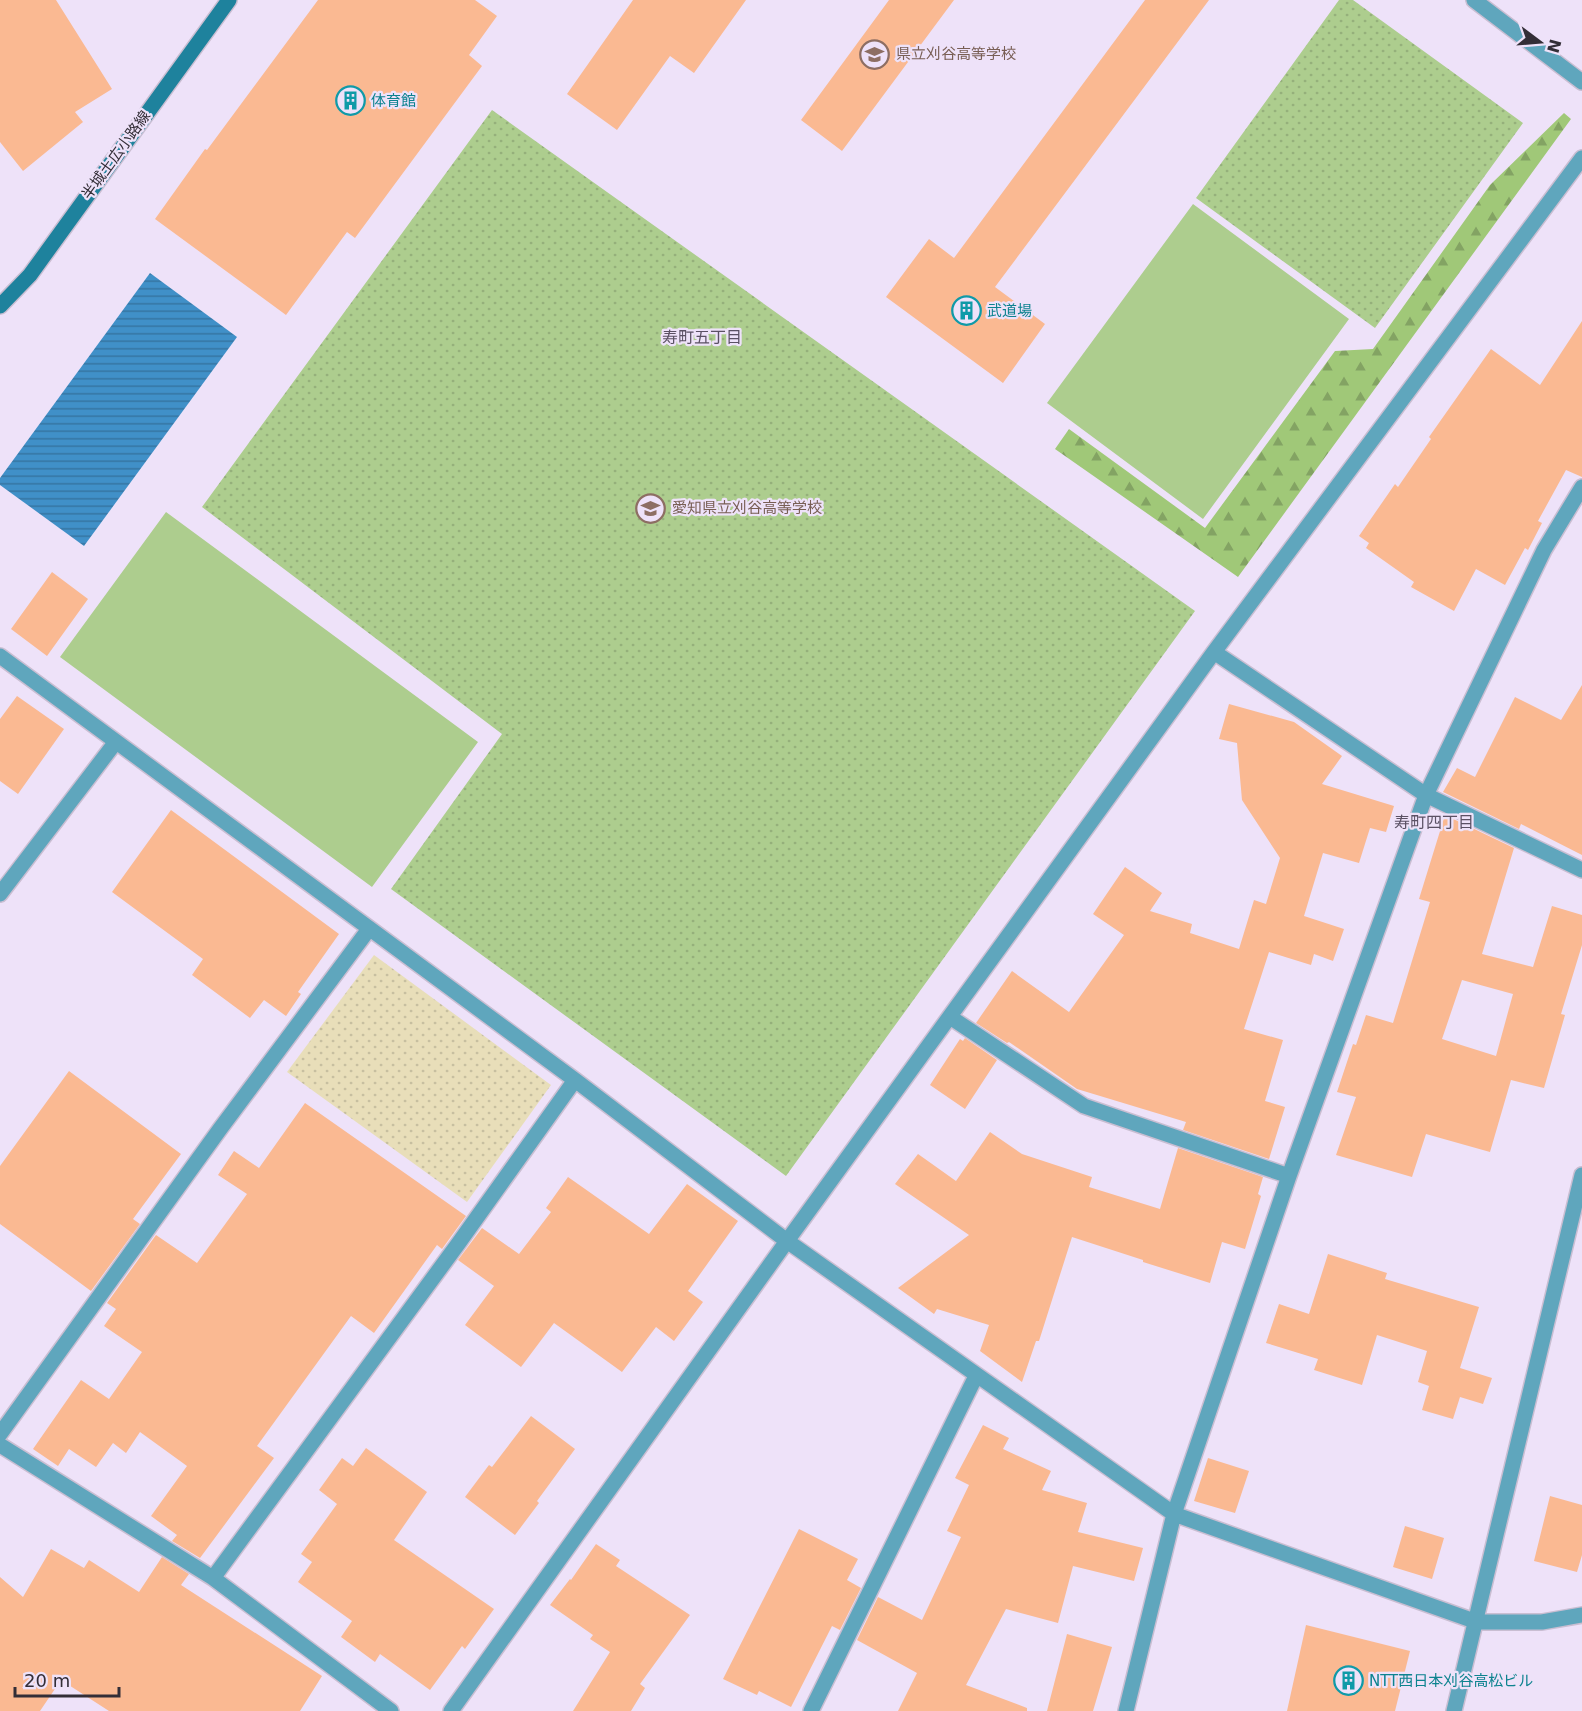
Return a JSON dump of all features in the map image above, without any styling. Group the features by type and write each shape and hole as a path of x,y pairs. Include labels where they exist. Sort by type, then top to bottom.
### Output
{"main road":[{"name":"半城土広小路線","path":"0,306 30,275 229,0"}],"street":[{"path":"1474,0 1582,82"},
{"path":"451,1711 1214,652 1582,158"},
{"path":"1126,1711 1174,1514 1289,1176 1426,795 1544,550 1582,487"},
{"path":"1214,652 1426,795 1582,870"},
{"path":"0,656 575,1080 788,1241 1174,1514 1477,1622 1542,1622 1582,1615"},
{"path":"0,894 115,742"},
{"path":"0,1434 220,1129 369,929"},
{"path":"950,1017 1084,1107 1289,1176"},
{"path":"213,1578 575,1080"},
{"path":"1454,1711 1582,1175"},
{"path":"811,1711 976,1376"},
{"path":"0,1445 213,1578 391,1711"}],"green space":[{"path":"1339,0 1353,0 1523,123 1375,328 1196,198"},
{"path":"492,110 1195,611 786,1176 391,889 502,734 202,507"},
{"path":"1564,113 1571,119 1238,577 1055,449 1069,429 1205,528 1335,351 1373,349 1490,185"},
{"path":"1193,204 1349,319 1203,519 1047,403"},
{"path":"166,512 478,742 372,887 60,657"}],"sand":[{"path":"374,955 551,1085 467,1202 287,1072"}],"water":[{"path":"150,273 237,337 84,546 0,485 0,478"}],"building":[{"path":"0,0 56,0 112,89 75,112 83,122 23,171 0,142"},
{"name":"体育館","path":"318,0 475,0 497,16 469,55 482,66 355,238 347,232 286,315 155,219"},
{"path":"633,0 746,0 694,73 670,56 617,130 567,94"},
{"path":"889,0 954,0 842,151 801,120"},
{"path":"1145,0 1209,0 995,287 1045,324 1003,383 886,297 929,239 954,258"},
{"path":"1582,321 1582,477 1566,470 1538,521 1542,523 1528,550 1525,548 1505,585 1476,569 1454,611 1411,587 1414,582 1366,548 1369,543 1359,536 1395,484 1398,487 1431,439 1429,437 1491,349 1540,385"},
{"path":"52,572 88,599 47,656 11,629"},
{"path":"1582,685 1582,855 1521,824 1519,829 1443,792 1457,768 1475,777 1515,697 1561,720"},
{"path":"17,696 64,729 18,794 0,781 0,719"},
{"path":"1229,704 1294,722 1342,756 1322,784 1394,806 1386,832 1370,828 1359,863 1323,853 1304,916 1344,929 1333,961 1314,954 1311,965 1269,952 1244,1029 1283,1040 1265,1101 1285,1107 1269,1159 1183,1130 1186,1122 1077,1089 1009,1042 1007,1043 976,1023 1012,971 1069,1012 1124,935 1093,914 1125,867 1162,893 1150,911 1192,924 1190,933 1239,949 1254,900 1266,904 1280,858 1242,800 1237,743 1219,739"},
{"path":"171,810 339,934 298,992 301,994 286,1016 264,1000 250,1018 192,975 203,959 112,892"},
{"path":"1445,815 1514,848 1482,954 1533,967 1552,906 1582,915 1582,945 1561,1014 1565,1015 1544,1088 1511,1080 1490,1152 1426,1134 1412,1177 1336,1155 1356,1097 1337,1092 1353,1044 1356,1045 1366,1015 1393,1023 1430,902 1419,899","holes":["1462,980 1513,994 1496,1056 1442,1039"]},
{"path":"965,1038 997,1060 965,1109 930,1085 960,1039 963,1041"},
{"path":"69,1071 181,1154 133,1219 140,1224 91,1291 0,1224 0,1166"},
{"path":"305,1103 466,1216 442,1249 437,1245 374,1333 351,1316 257,1446 274,1458 200,1558 172,1541 177,1535 151,1516 187,1466 140,1432 126,1453 113,1443 96,1467 69,1449 58,1466 33,1449 81,1380 109,1399 142,1352 104,1326 116,1309 107,1303 156,1235 197,1263 247,1194 218,1175 234,1151 259,1168"},
{"path":"990,1132 1022,1154 1092,1177 1089,1187 1160,1209 1178,1148 1263,1177 1258,1194 1261,1196 1245,1249 1222,1242 1210,1283 1072,1237 1039,1341 1036,1341 1022,1382 980,1351 989,1325 937,1309 934,1314 898,1288 969,1235 895,1184 918,1154 956,1181"},
{"path":"568,1177 649,1234 687,1184 738,1221 688,1291 703,1302 674,1341 656,1327 622,1372 554,1323 521,1367 465,1325 494,1286 458,1260 482,1228 519,1254 551,1212 546,1208"},
{"path":"1328,1254 1387,1273 1385,1279 1479,1307 1460,1368 1492,1378 1483,1404 1460,1397 1453,1419 1422,1410 1429,1386 1418,1382 1427,1351 1377,1335 1362,1385 1314,1370 1318,1359 1266,1343 1279,1304 1309,1314"},
{"path":"531,1416 575,1449 515,1535 465,1497 489,1465 492,1467"},
{"path":"983,1425 1009,1438 1003,1449 1051,1471 1042,1490 1087,1503 1078,1532 1143,1548 1134,1581 1073,1566 1058,1623 1006,1609 966,1685 1027,1708 1027,1711 898,1711 917,1673 857,1640 878,1597 922,1620 961,1537 947,1531 969,1485 955,1478"},
{"path":"366,1448 427,1492 394,1540 494,1609 465,1649 462,1646 430,1690 380,1654 375,1662 341,1637 352,1621 298,1582 312,1562 301,1554 337,1504 319,1490 342,1458 353,1466"},
{"path":"1208,1458 1249,1471 1235,1513 1194,1501"},
{"path":"1550,1496 1582,1505 1582,1555 1577,1572 1534,1561"},
{"path":"1405,1526 1444,1538 1432,1579 1393,1567"},
{"path":"799,1529 858,1559 847,1580 861,1588 840,1630 832,1626 791,1707 759,1691 757,1695 723,1679"},
{"path":"596,1544 620,1560 616,1566 690,1615 640,1684 645,1688 631,1711 573,1711 610,1652 590,1639 593,1635 550,1605"},
{"path":"51,1549 84,1568 89,1560 139,1592 162,1557 189,1574 181,1585 322,1676 300,1711 109,1711 61,1680 40,1711 0,1711 0,1577 23,1597"},
{"name":"NTT西日本刈谷高松ビル","path":"1306,1625 1410,1651 1395,1711 1287,1711"},
{"path":"1067,1634 1112,1647 1093,1711 1047,1711"}],"place":[{"name":"県立刈谷高等学校","path":"875,54"},
{"name":"体育館","path":"350,101"},
{"name":"武道場","path":"966,311"},
{"name":"愛知県立刈谷高等学校","path":"651,508"},
{"name":"NTT西日本刈谷高松ビル","path":"1348,1681"}],"district":[{"name":"寿町五丁目","path":"702,337"},
{"name":"寿町四丁目","path":"1434,822"}]}
